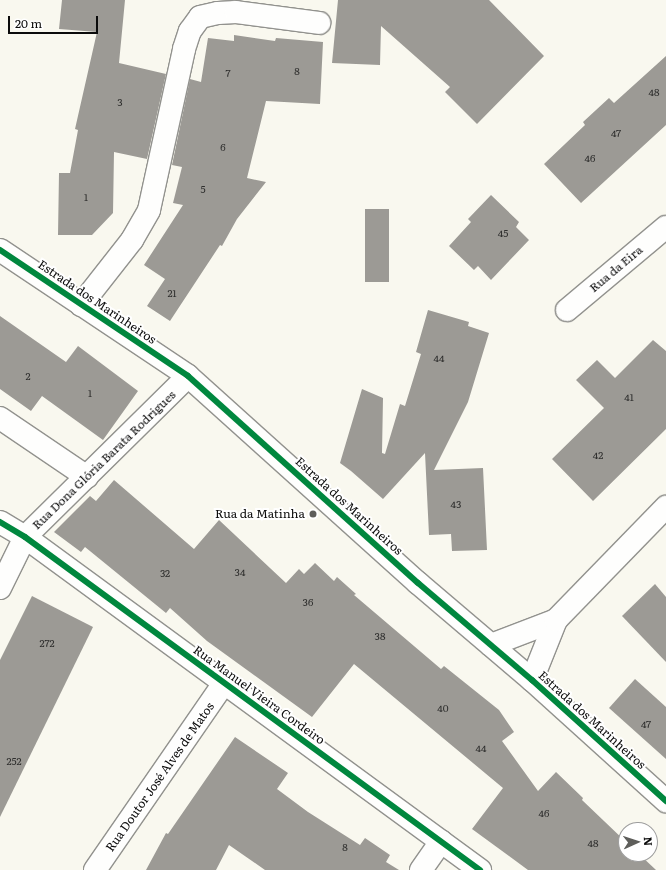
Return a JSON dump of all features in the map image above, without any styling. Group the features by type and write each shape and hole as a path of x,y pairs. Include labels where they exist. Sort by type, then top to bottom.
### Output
{"street":[{"path":"81,304 132,240 149,210 184,49 190,31 200,17 218,13 236,12 319,23"},
{"name":"Rua da Eira","path":"567,310 666,227"},
{"name":"Estrada dos Marinheiros","path":"0,250 188,376 418,583 532,680 666,801"},
{"name":"Rua Dona Glória Barata Rodrigues","path":"0,588 25,537 188,376"},
{"path":"0,418 87,477"},
{"path":"532,680 556,620 666,507"},
{"name":"Rua Manuel Vieira Cordeiro","path":"0,522 25,537 480,870"},
{"path":"492,645 556,620"},
{"name":"Rua Doutor José Alves de Matos","path":"95,870 224,683"},
{"path":"421,870 441,842"}],"building":[{"path":"62,0 125,0 119,63 166,74 147,159 114,152 113,213 92,235 58,235 59,173 70,173 78,130 75,129 97,32 59,29"},
{"path":"338,0 489,0 544,56 477,124 445,92 450,87 381,26 380,65 332,63"},
{"path":"234,35 275,41 276,38 323,42 320,104 266,101 247,178 266,182 237,219 222,246 220,245 170,321 147,306 165,279 144,265 183,205 173,203 182,167 172,165 190,79 201,82 208,38 234,41"},
{"path":"666,56 666,125 581,203 544,164 585,125 583,122 609,98 614,103"},
{"path":"491,195 519,222 516,227 529,240 491,280 478,266 474,270 449,246 471,222 468,219"},
{"path":"365,209 389,209 389,282 365,282"},
{"path":"428,310 469,322 468,326 489,333 468,402 434,470 483,468 487,550 452,551 451,534 429,535 425,453 383,499 340,463 362,389 383,398 382,453 385,454 400,404 405,406 421,354 416,352"},
{"path":"0,316 66,362 78,346 138,391 103,440 42,396 31,411 0,389"},
{"path":"653,340 666,351 666,429 593,501 552,459 604,408 576,380 597,360 615,378"},
{"path":"114,480 194,549 219,520 286,583 299,569 304,574 315,563 334,581 337,577 356,594 354,595 441,669 444,666 499,710 514,732 502,741 538,791 556,772 583,798 582,800 618,834 618,862 648,862 656,870 528,870 472,829 503,788 354,664 312,717 207,641 170,608 166,613 85,547 81,552 54,532 90,496 96,501"},
{"path":"655,584 666,597 666,662 622,616"},
{"path":"32,596 93,627 0,817 0,660"},
{"path":"635,679 666,707 666,759 609,708"},
{"path":"235,737 288,773 277,789 308,812 360,845 365,838 390,855 386,862 399,870 265,870 229,845 216,870 146,870 166,833 168,834"}],"cycle path":[{"path":"0,250 188,376 418,583 532,680 666,801"},
{"path":"0,522 25,537 480,870"}],"place":[{"name":"Rua da Matinha","path":"313,514"}]}
